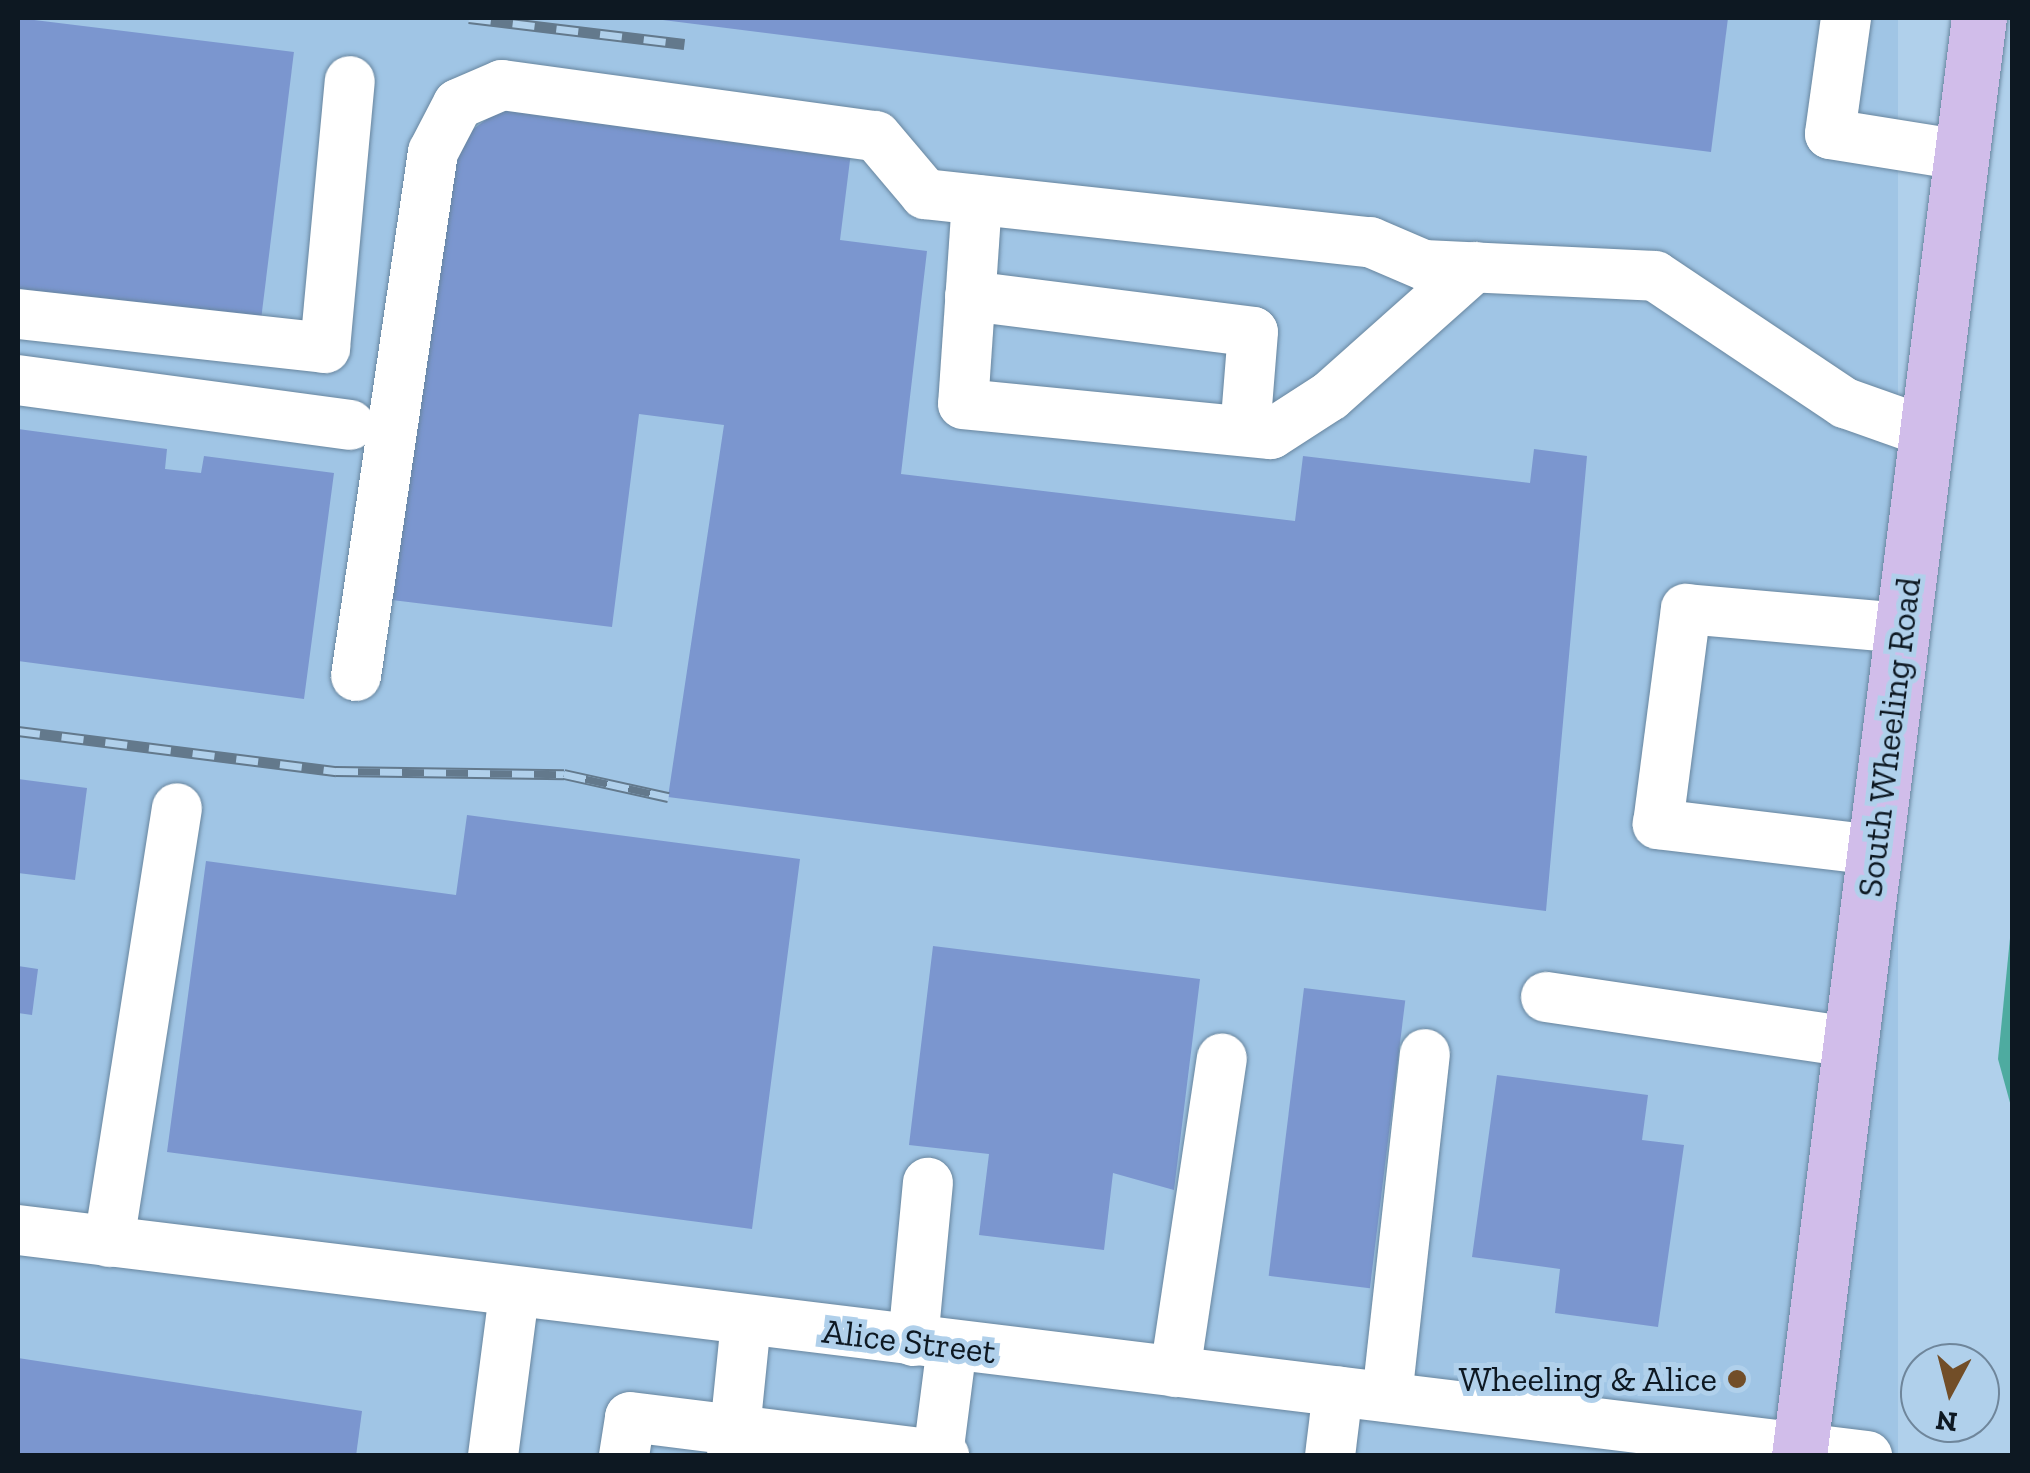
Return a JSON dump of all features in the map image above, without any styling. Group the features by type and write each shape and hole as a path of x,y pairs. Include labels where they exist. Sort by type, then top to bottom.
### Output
{"main road":[{"name":"South Wheeling Road","path":"1800,1450 1978,18"}],"street":[{"path":"1846,18 1830,134 1962,155"},
{"path":"18,314 325,348 350,81"},
{"path":"356,676 433,152 458,104 502,85 876,136 925,194 1370,242 1424,265 1655,276 1845,402 1927,432"},
{"path":"976,200 962,404 1271,434 1330,396 1475,267"},
{"path":"970,296 1253,332 1245,431"},
{"path":"18,380 350,424"},
{"path":"1875,850 1658,824 1686,609 1902,628"},
{"path":"109,1242 177,808"},
{"path":"1546,997 1851,1042"},
{"path":"1388,1397 1426,1054"},
{"path":"1175,1372 1222,1058"},
{"path":"624,1456 630,1417 734,1443 941,1455 932,1343 928,1183"},
{"name":"Alice Street","path":"18,1230 514,1294 1388,1397 1560,1436 1867,1456"},
{"path":"494,1456 514,1294"},
{"path":"734,1443 746,1322"},
{"path":"1330,1456 1338,1391"}],"shaded area":[{"path":"18,18 1898,18 1898,1455 18,1455"},
{"path":"2012,918 2012,1110 1998,1059"}],"building":[{"path":"18,18 294,52 261,319 18,289"},
{"path":"647,18 1728,18 1711,152"},
{"path":"499,110 851,152 840,240 927,251 901,474 1295,521 1303,456 1530,483 1534,449 1587,456 1546,911 668,797 724,425 639,414 612,627 392,600 448,148"},
{"path":"18,429 167,449 165,469 201,473 204,456 334,473 304,699 18,661"},
{"path":"18,779 87,788 75,880 18,873"},
{"path":"467,815 800,859 752,1229 167,1152 206,861 456,895"},
{"path":"933,946 1200,979 1174,1190 1113,1173 1104,1250 979,1235 989,1154 909,1145"},
{"path":"18,966 38,969 32,1015 18,1013"},
{"path":"1304,988 1405,1000 1370,1288 1269,1276"},
{"path":"1497,1075 1648,1095 1642,1140 1684,1145 1658,1327 1555,1313 1560,1269 1472,1257"},
{"path":"18,1358 362,1411 356,1456 18,1456"}],"railway":[{"path":"469,18 684,44"},
{"path":"18,731 336,771 564,774 668,797"}],"place":[{"name":"Wheeling & Alice","path":"1737,1379"}]}
